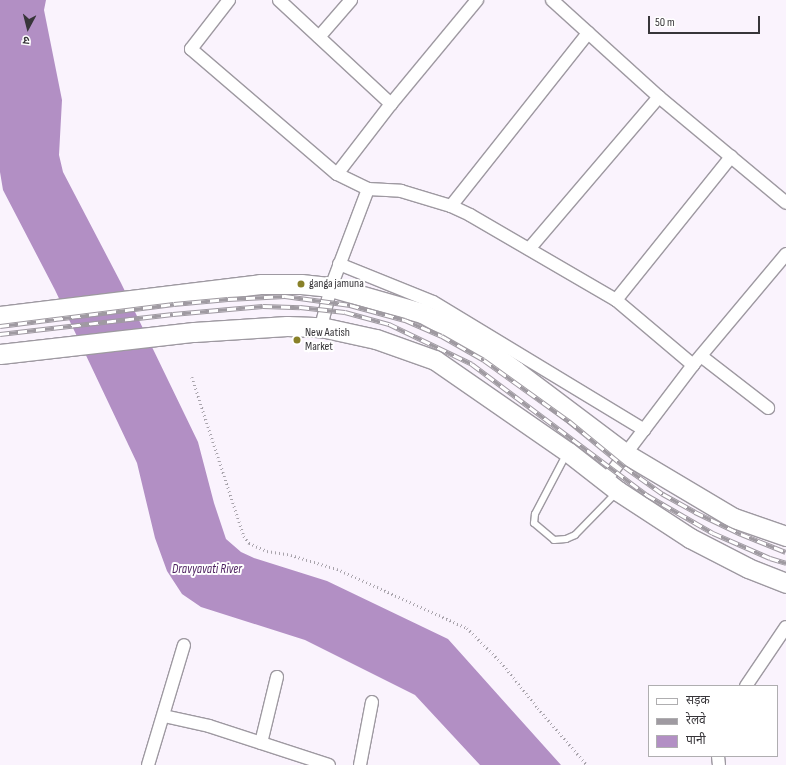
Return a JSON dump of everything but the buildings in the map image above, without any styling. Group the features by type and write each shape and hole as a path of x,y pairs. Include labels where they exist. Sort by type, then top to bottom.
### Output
{"main road":[{"path":"0,316 193,291 260,284 301,284 331,287 422,313 477,343 626,454 734,518 786,536"},
{"path":"0,354 33,349 194,332 287,326 321,327 376,339 436,360 568,452 612,486 690,538 748,568 786,583"}],"street":[{"path":"229,0 191,49 337,174 368,189 401,191 451,206 470,215 616,300 697,360 768,408"},
{"path":"279,0 391,104"},
{"path":"319,37 351,0"},
{"path":"337,174 391,104 477,0"},
{"path":"552,0 659,97 786,203"},
{"path":"451,206 588,33"},
{"path":"529,249 659,97"},
{"path":"616,300 731,157"},
{"path":"321,327 331,287 368,189"},
{"path":"612,486 626,454 644,430 697,360 786,254"},
{"path":"339,264 434,302 644,430"},
{"path":"747,685 786,627"},
{"path":"148,765 164,716 184,645"},
{"path":"261,743 277,677"},
{"path":"360,765 372,702"},
{"path":"164,716 209,726 329,765"}],"lane":[{"path":"568,452 535,514 534,523 554,540 566,539 575,536 612,486"}],"path":[{"path":"192,378 244,536 249,543 267,551 291,555 337,569 467,628 501,662 587,765"}],"water":[{"name":"Dravyavati River","path":"0,0 46,0 44,10 62,100 59,155 63,172 121,283 198,442 214,503 226,539 241,552 254,558 327,581 448,639 561,765 480,765 415,695 305,640 201,607 182,594 167,571 155,538 137,463 55,290 3,190 0,172"}],"railway":[{"path":"0,326 174,304 285,296 350,305 405,320 442,336 484,360 569,421 625,467 663,494 695,512 741,534 786,552"},
{"path":"0,334 173,314 263,306 300,307 345,312 389,324 472,364 647,495 713,533 770,558 786,563"}],"place":[{"name":"ganga jamuna","path":"301,284"},
{"name":"New Aatish Market","path":"297,340"}]}
